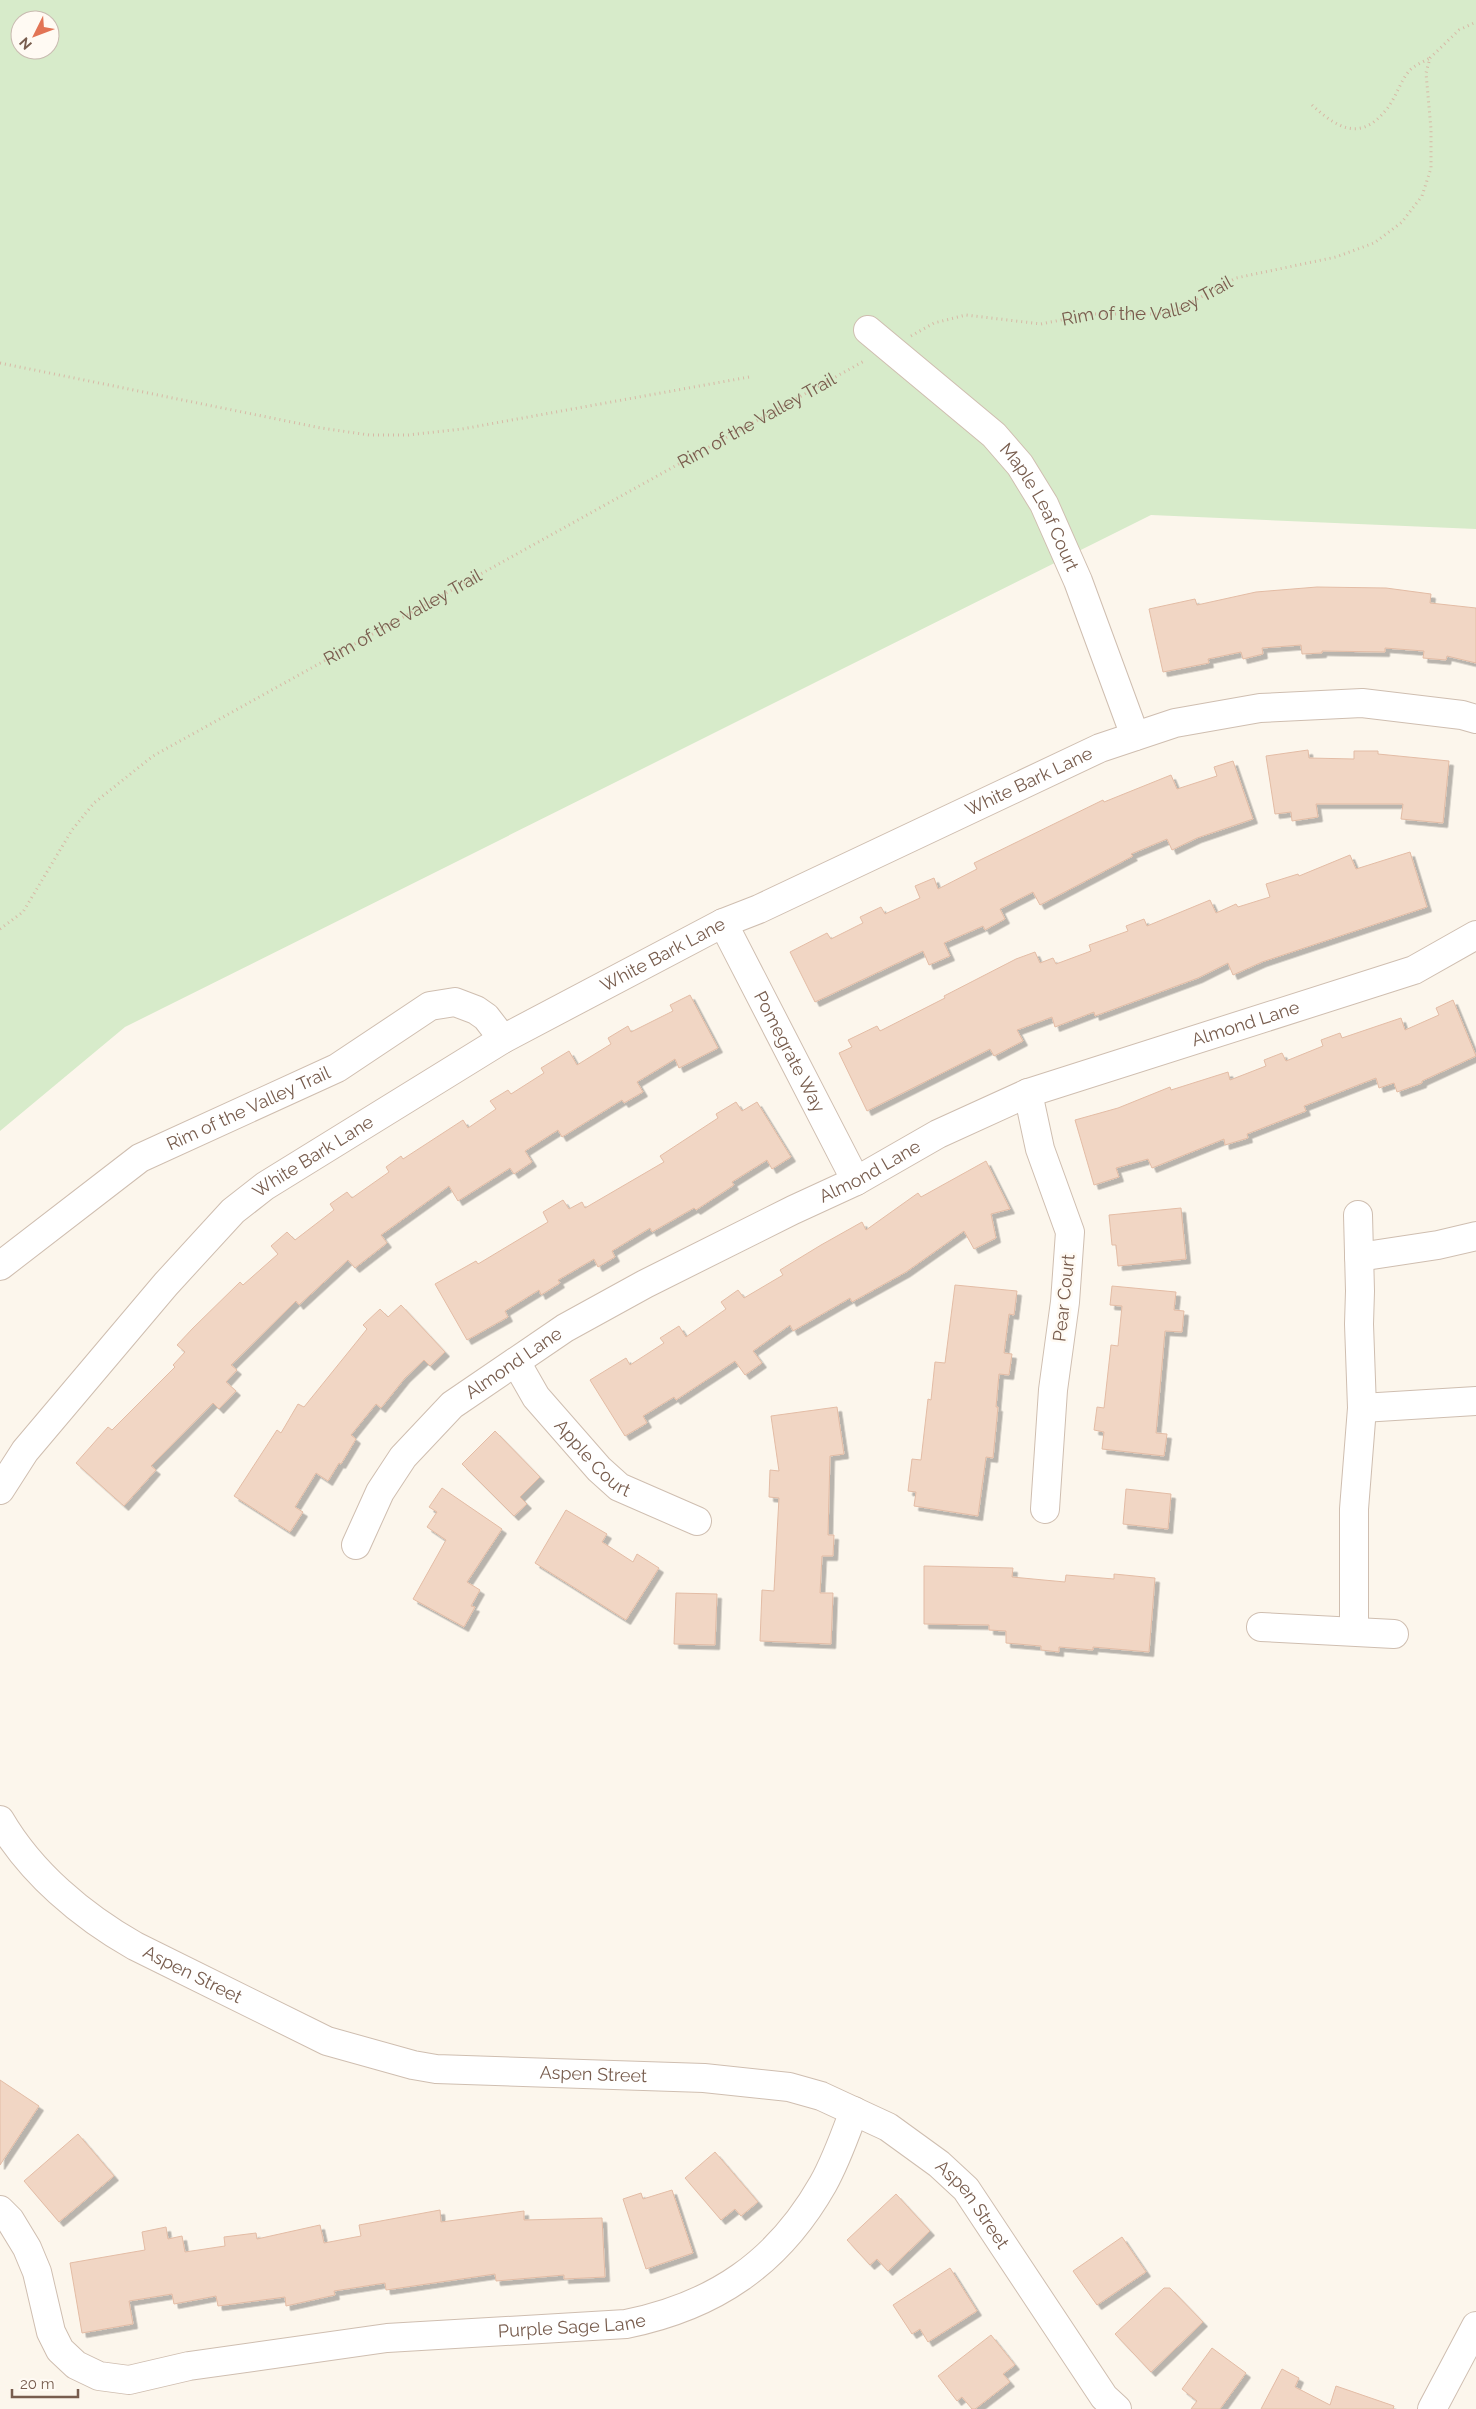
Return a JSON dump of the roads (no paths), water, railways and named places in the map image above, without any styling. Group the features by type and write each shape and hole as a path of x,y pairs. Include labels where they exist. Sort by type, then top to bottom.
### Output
{"street":[{"name":"Maple Leaf Court","path":"868,330 994,435 1020,464 1044,504 1078,581 1135,736"},
{"name":"White Bark Lane","path":"0,1490 24,1451 172,1276 233,1211 265,1186 503,1039 723,923 759,910 1100,748 1175,723 1260,708 1362,703 1462,715 1476,719"},
{"name":"Pomegrate Way","path":"723,923 856,1181"},
{"name":"Almond Lane","path":"356,1545 380,1492 403,1457 452,1405 565,1328 645,1284 793,1210 856,1181 938,1134 1028,1093 1414,970 1476,935"},
{"name":"Rim of the Valley Trail","path":"0,1266 140,1158 337,1068 430,1006 455,1002 476,1010 486,1018 503,1039"},
{"name":"Pear Court","path":"1028,1093 1040,1149 1070,1232 1065,1302 1054,1390 1045,1509"},
{"path":"1354,1631 1354,1509 1362,1408 1358,1215"},
{"path":"1359,1257 1438,1245 1476,1236"},
{"name":"Apple Court","path":"516,1362 536,1397 599,1469 619,1487 697,1522"},
{"path":"1362,1408 1476,1402"},
{"path":"1261,1628 1394,1634"},
{"name":"Aspen Street","path":"0,1820 10,1837 36,1869 108,1930 135,1946 327,2041 381,2058 436,2069 704,2078 789,2087 821,2096 854,2111 911,2142 966,2188 1104,2397 1117,2409"},
{"name":"Purple Sage Lane","path":"0,2210 10,2220 27,2248 37,2272 51,2332 60,2350 76,2365 99,2376 129,2380 189,2366 387,2338 626,2324 660,2317 692,2305 759,2265 784,2240 823,2184 854,2111"},
{"path":"1432,2409 1476,2326"}]}
